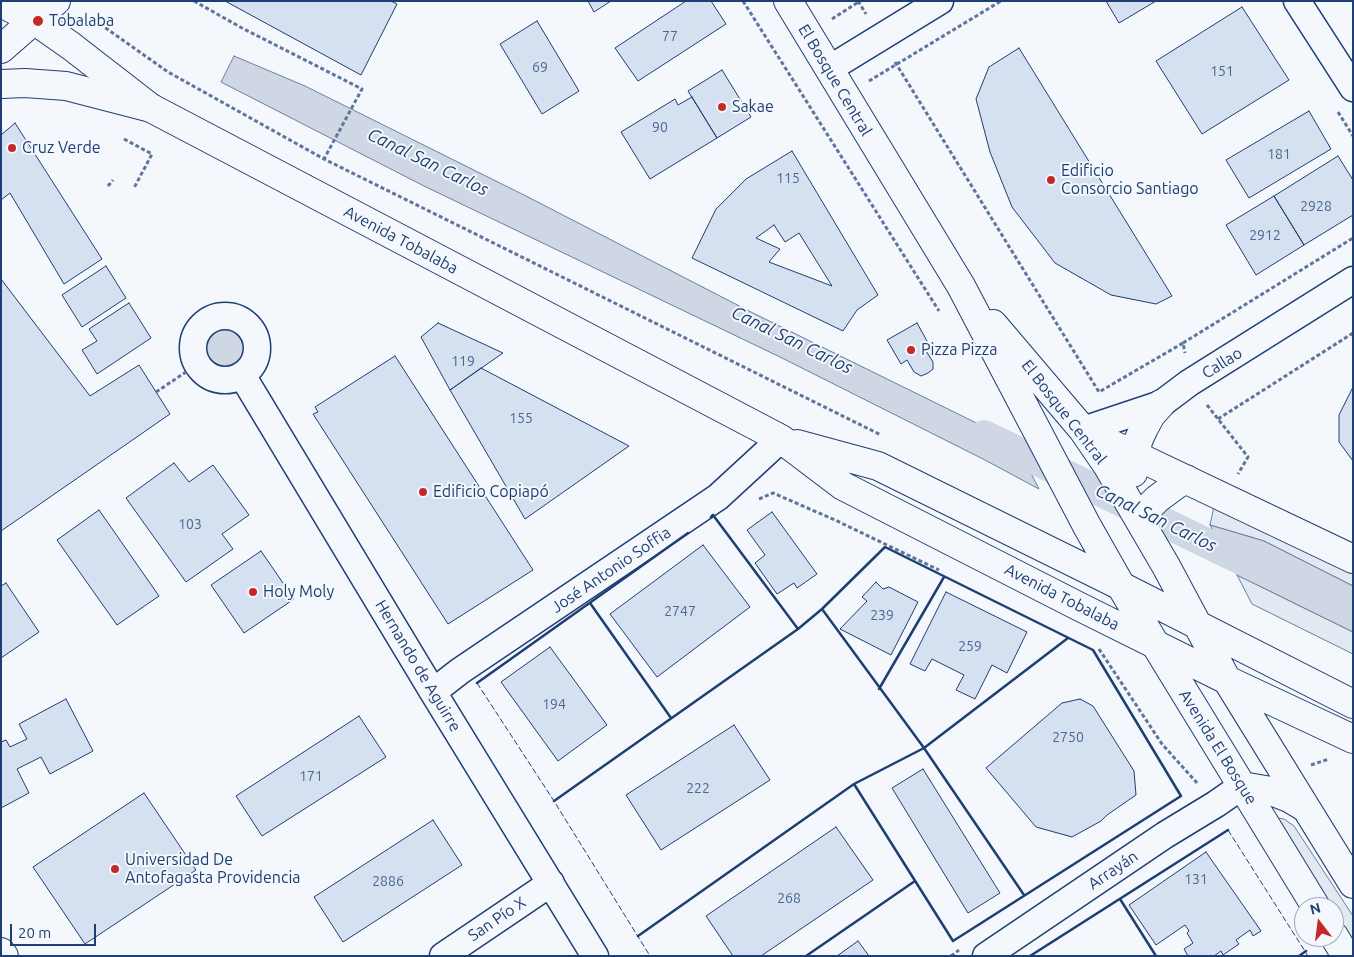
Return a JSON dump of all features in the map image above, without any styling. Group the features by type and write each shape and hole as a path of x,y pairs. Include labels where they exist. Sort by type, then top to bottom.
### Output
{"street":[{"path":"1,49 28,11 56,1"},
{"name":"El Bosque Central","path":"788,1 961,286 1115,576"},
{"path":"829,69 940,1"},
{"path":"1297,1 1353,88"},
{"name":"Avenida Tobalaba","path":"1,3 28,11 150,108 781,439 843,486 1227,680 1353,739"},
{"path":"1,84 26,83 66,86 150,108"},
{"name":"Callao","path":"1083,430 1161,404 1189,384 1353,280"},
{"name":"El Bosque Central","path":"961,286 1083,430 1107,465 1144,512 1166,566 1198,626"},
{"name":"Hernando de Aguirre","path":"242,375 595,956"},
{"path":"1017,394 1083,430 1353,559"},
{"path":"1161,404 1151,415 1138,441 1133,483 1144,512 1171,488 1186,479"},
{"name":"Avenida Tobalaba","path":"781,439 878,466 1115,576 1198,626 1353,704"},
{"name":"José Antonio Soffia","path":"433,692 460,671 718,497 781,439"},
{"name":"Avenida El Bosque","path":"1115,576 1310,897"},
{"path":"1198,626 1227,680 1353,884"},
{"path":"1242,786 1271,791 1289,798 1306,808"},
{"name":"Arrayán","path":"986,956 1165,835 1242,786"},
{"name":"San Pío X","path":"443,956 550,883"},
{"path":"1,952 4,956"}],"path":[{"path":"194,1 242,28 362,88 324,159"},
{"path":"743,1 941,313"},
{"path":"858,1 1099,392 1183,343 1353,238"},
{"path":"845,96 1001,1"},
{"path":"100,24 168,72 324,159 882,436"},
{"path":"124,139 152,154 134,188"},
{"path":"108,186 113,180"},
{"path":"1218,420 1353,333"},
{"path":"1183,343 1189,384 1248,457 1224,498"},
{"path":"156,392 186,372"},
{"path":"758,500 773,493 942,571"},
{"path":"1098,648 1162,744 1202,788"}],"shaded area":[{"path":"1216,497 1353,564 1353,586 1264,541 1210,525"},
{"path":"1237,575 1353,632 1353,654 1252,604"},
{"path":"1273,817 1284,819 1294,826 1341,897 1324,897"},
{"path":"1344,902 1353,916 1353,944 1344,930"}],"water":[{"path":"234,56 305,86 526,196 751,312 1015,442 1039,489 780,357 424,186 221,82"},
{"path":"223,324 235,328 241,334 245,346 241,358 235,364 223,368 211,364 205,358 201,346 205,334 211,328"},
{"path":"1210,525 1264,541 1353,586 1353,632 1237,575"}],"building":[{"path":"225,1 391,1 397,4 361,75"},
{"path":"588,1 611,1 594,12"},
{"path":"686,1 711,1 726,24 638,81 615,48"},
{"path":"1106,1 1156,1 1119,23"},
{"path":"1242,7 1289,80 1202,134 1156,61"},
{"path":"537,21 579,91 542,114 500,44"},
{"name":"Edificio Consorcio Santiago","path":"1019,48 1172,296 1156,304 1111,295 1055,263 1012,207 990,152 976,99 989,67"},
{"name":"Sakae","path":"722,70 751,117 717,138 688,91"},
{"path":"692,97 717,138 650,179 621,132 675,99 678,105"},
{"path":"1309,111 1331,149 1249,198 1226,160"},
{"path":"15,123 102,259 64,284 10,193 1,200 1,135"},
{"path":"792,151 878,295 857,310 843,331 692,258 716,209 746,179","holes":["774,225 785,242 799,233 832,286 769,262 780,249 756,238"]},
{"path":"1338,156 1353,180 1353,215 1304,245 1274,196"},
{"path":"1274,196 1304,245 1256,275 1226,225"},
{"path":"106,266 126,298 82,327 62,295"},
{"path":"1,279 90,396 139,365 170,414 1,531"},
{"path":"129,303 151,338 97,374 82,350 97,341 89,329"},
{"path":"438,323 503,353 450,390 421,337"},
{"name":"Pizza Pizza","path":"917,323 931,348 926,351 933,362 933,369 921,376 914,372 907,360 901,364 887,340"},
{"name":"Edificio Copiapó","path":"395,356 533,570 448,624 313,414 318,412 315,407"},
{"path":"481,368 629,446 525,519 450,390"},
{"path":"1353,387 1353,461 1339,442 1339,415"},
{"path":"174,463 189,482 213,465 249,515 222,534 233,549 186,582 126,498"},
{"path":"99,510 159,596 117,625 57,540"},
{"path":"772,512 817,574 797,588 794,583 777,594 755,563 765,555 747,530"},
{"path":"703,545 750,607 657,677 610,614"},
{"name":"Holy Moly","path":"261,551 294,599 244,633 211,585"},
{"path":"876,582 883,589 889,587 918,602 891,655 840,629 867,601 862,597"},
{"path":"6,583 39,632 1,658 1,586"},
{"path":"946,592 1027,632 1007,673 992,665 975,699 956,690 964,675 932,659 925,671 910,664"},
{"path":"550,647 607,725 558,761 501,682"},
{"path":"66,699 93,751 50,774 41,757 17,769 29,793 1,808 1,742 6,740 10,747 27,739 19,724"},
{"path":"1080,699 1093,706 1134,771 1136,795 1101,821 1072,837 1036,827 986,768 1062,703"},
{"path":"359,716 386,757 262,836 236,796"},
{"path":"734,725 770,780 661,850 626,795"},
{"path":"923,769 1000,893 968,913 892,788"},
{"name":"Universidad De Antofagasta Providencia","path":"144,793 196,870 85,944 33,867"},
{"path":"433,820 462,865 343,942 314,897"},
{"path":"836,827 873,880 761,956 733,956 706,916"},
{"path":"1206,852 1261,931 1253,936 1250,930 1236,940 1239,944 1223,955 1221,951 1214,956 1188,956 1184,949 1193,943 1185,925 1156,945 1129,905"},
{"path":"858,941 869,956 837,956"}],"waterway":[{"name":"Canal San Carlos","path":"984,435 1260,569"}],"fence":[{"path":"477,683 554,801 650,956"},
{"path":"1228,830 1308,956"}],"wall":[{"path":"711,517 713,515 798,629"},
{"path":"477,683 688,533"},
{"path":"554,801 798,629 822,609 885,547 1093,650 1181,796 953,941 854,784"},
{"path":"879,689 944,577"},
{"path":"590,603 671,718"},
{"path":"822,609 924,748 1024,895"},
{"path":"638,936 854,784 924,748 1068,638"},
{"path":"1030,956 1228,830"},
{"path":"806,956 915,881"},
{"path":"1120,899 1156,956"},
{"path":"1299,956 1306,951"}],"place":[{"name":"Tobalaba","path":"38,21"},
{"name":"Sakae","path":"722,107"},
{"name":"Cruz Verde","path":"12,148"},
{"name":"Edificio Consorcio Santiago","path":"1051,180"},
{"name":"Pizza Pizza","path":"911,350"},
{"name":"Edificio Copiapó","path":"423,492"},
{"name":"Holy Moly","path":"253,592"},
{"name":"Universidad De Antofagasta Providencia","path":"115,869"}]}
